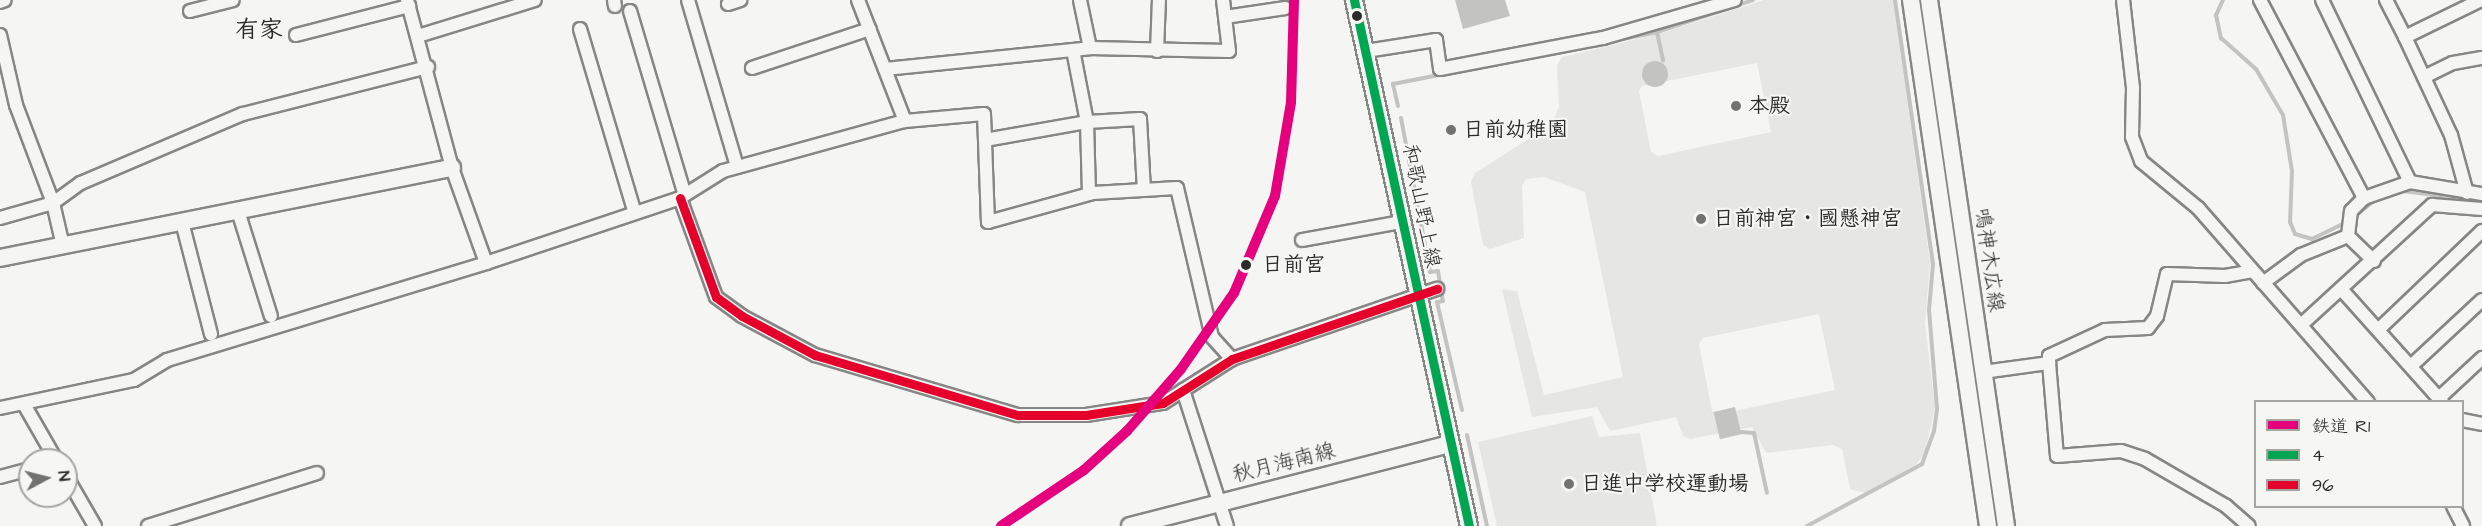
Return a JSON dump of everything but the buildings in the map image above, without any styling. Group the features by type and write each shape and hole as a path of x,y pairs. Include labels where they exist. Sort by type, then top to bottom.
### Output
{"main road":[{"name":"和歌山野上線","path":"1354,0 1416,297 1469,526"},
{"name":"鳴神木広線","path":"1911,0 1988,526"},
{"name":"鳴神木広線","path":"1929,0 2006,526"},
{"path":"0,258 452,168"},
{"name":"秋月海南線","path":"1130,526 1450,444"}],"street":[{"path":"0,2 5,0"},
{"path":"190,11 233,0"},
{"path":"418,36 535,0"},
{"path":"688,0 737,168"},
{"path":"728,4 740,0"},
{"path":"858,0 905,121"},
{"path":"1080,0 1090,48"},
{"path":"1157,51 1159,0"},
{"path":"885,69 1090,48 1229,51 1223,0"},
{"path":"1366,51 1436,40 1440,69 1603,38 1735,0"},
{"path":"2123,0 2133,88 2132,137 2141,161 2198,208 2366,400"},
{"path":"2260,0 2364,198"},
{"path":"2322,0 2410,182"},
{"path":"2386,0 2451,135 2467,193"},
{"path":"2405,37 2481,0"},
{"path":"296,35 408,3 428,67 452,168 486,263"},
{"path":"1225,17 1285,8"},
{"path":"630,11 682,197 716,297 815,355 1018,416 1125,411 1163,403 1232,359 1437,289"},
{"path":"580,29 635,213"},
{"path":"752,68 870,29"},
{"path":"0,35 16,105 52,202 63,246"},
{"path":"1073,50 1087,122 1089,194"},
{"path":"2424,77 2453,63 2482,58"},
{"path":"0,218 52,202 81,183 243,114 428,67"},
{"path":"0,408 26,406 38,398 134,380 166,360 486,263 682,197 737,168 905,121 984,114 988,222 1089,194 1177,188 1212,337 1232,359"},
{"path":"985,140 1087,122 1140,119 1144,190"},
{"path":"2348,236 2351,211 2364,198 2410,182 2482,194"},
{"path":"2301,326 2432,205 2482,209"},
{"path":"238,211 271,316"},
{"path":"182,222 211,334"},
{"path":"1302,240 1401,222"},
{"path":"2378,330 2482,231"},
{"path":"2264,283 2301,255 2348,236"},
{"path":"2348,236 2374,261"},
{"path":"2248,526 2226,506 2145,459 2121,451 2058,456 2049,356 2105,330 2148,328 2157,316 2168,274 2225,276 2253,271"},
{"path":"2342,290 2441,400 2482,358"},
{"path":"2411,366 2482,300"},
{"path":"1983,372 2049,363"},
{"path":"1183,390 1227,526"},
{"path":"26,406 49,448"},
{"path":"2464,420 2482,424"},
{"path":"0,477 18,472"},
{"path":"148,526 317,473"},
{"path":"78,497 95,526"},
{"path":"2454,508 2463,526"}],"shaded area":[{"path":"1455,0 1505,0 1510,16 1463,29"},
{"name":"日前神宮・國懸神宮","path":"1764,0 1893,0 1930,263 1925,323 1935,408 1925,452 1916,465 1865,493 1850,489 1842,449 1833,445 1766,453 1752,427 1690,439 1683,436 1676,417 1610,431 1597,407 1532,417 1502,289 1517,291 1544,395 1623,377 1585,192 1544,177 1526,179 1522,186 1524,238 1490,249 1483,245 1471,182 1475,173 1552,124 1559,107 1557,66 1562,57 1662,33","holes":["1757,63 1771,132 1658,156 1651,152 1639,91 1642,86","1819,314 1835,390 1719,414 1712,411 1699,344 1703,338"]},
{"path":"1655,61 1664,65 1668,74 1664,83 1655,87 1646,83 1642,74 1646,65"},
{"path":"1735,407 1741,434 1720,439 1714,412"},
{"name":"日進中学校運動場","path":"1592,416 1599,437 1640,433 1657,526 1497,526 1478,442"}],"waterway":[{"path":"1657,32 1753,0"},
{"path":"1807,526 1922,464 1934,431 1937,409 1929,310 1933,264 1895,0"},
{"path":"2223,0 2216,15 2221,38 2256,69 2283,115 2292,171 2290,222 2295,234 2312,239 2345,223"},
{"path":"1398,106 1393,84 1657,32 1663,60"},
{"path":"1401,118 1430,272 1438,271 1443,301 1437,302 1462,410"},
{"path":"2403,191 2482,201"},
{"path":"2354,217 2376,199"},
{"path":"1741,432 1754,433 1767,493"},
{"path":"1467,435 1487,526"}],"rail line":[{"name":"R1","path":"1001,526 1084,470 1127,431 1181,369 1234,293 1275,196 1291,102 1294,0"}],"transit line":[{"name":"4","path":"1354,0 1469,526"},
{"name":"96","path":"680,198 716,297 742,316 815,355 1018,415 1086,415 1163,403 1232,359 1437,289"}],"place":[{"name":"本殿","path":"1736,106"},
{"name":"日前幼稚園","path":"1451,130"},
{"name":"日前神宮・國懸神宮","path":"1701,219"},
{"name":"日前宮","path":"1246,265"},
{"name":"日進中学校運動場","path":"1569,484"}],"district":[{"name":"有家","path":"259,31"}]}
